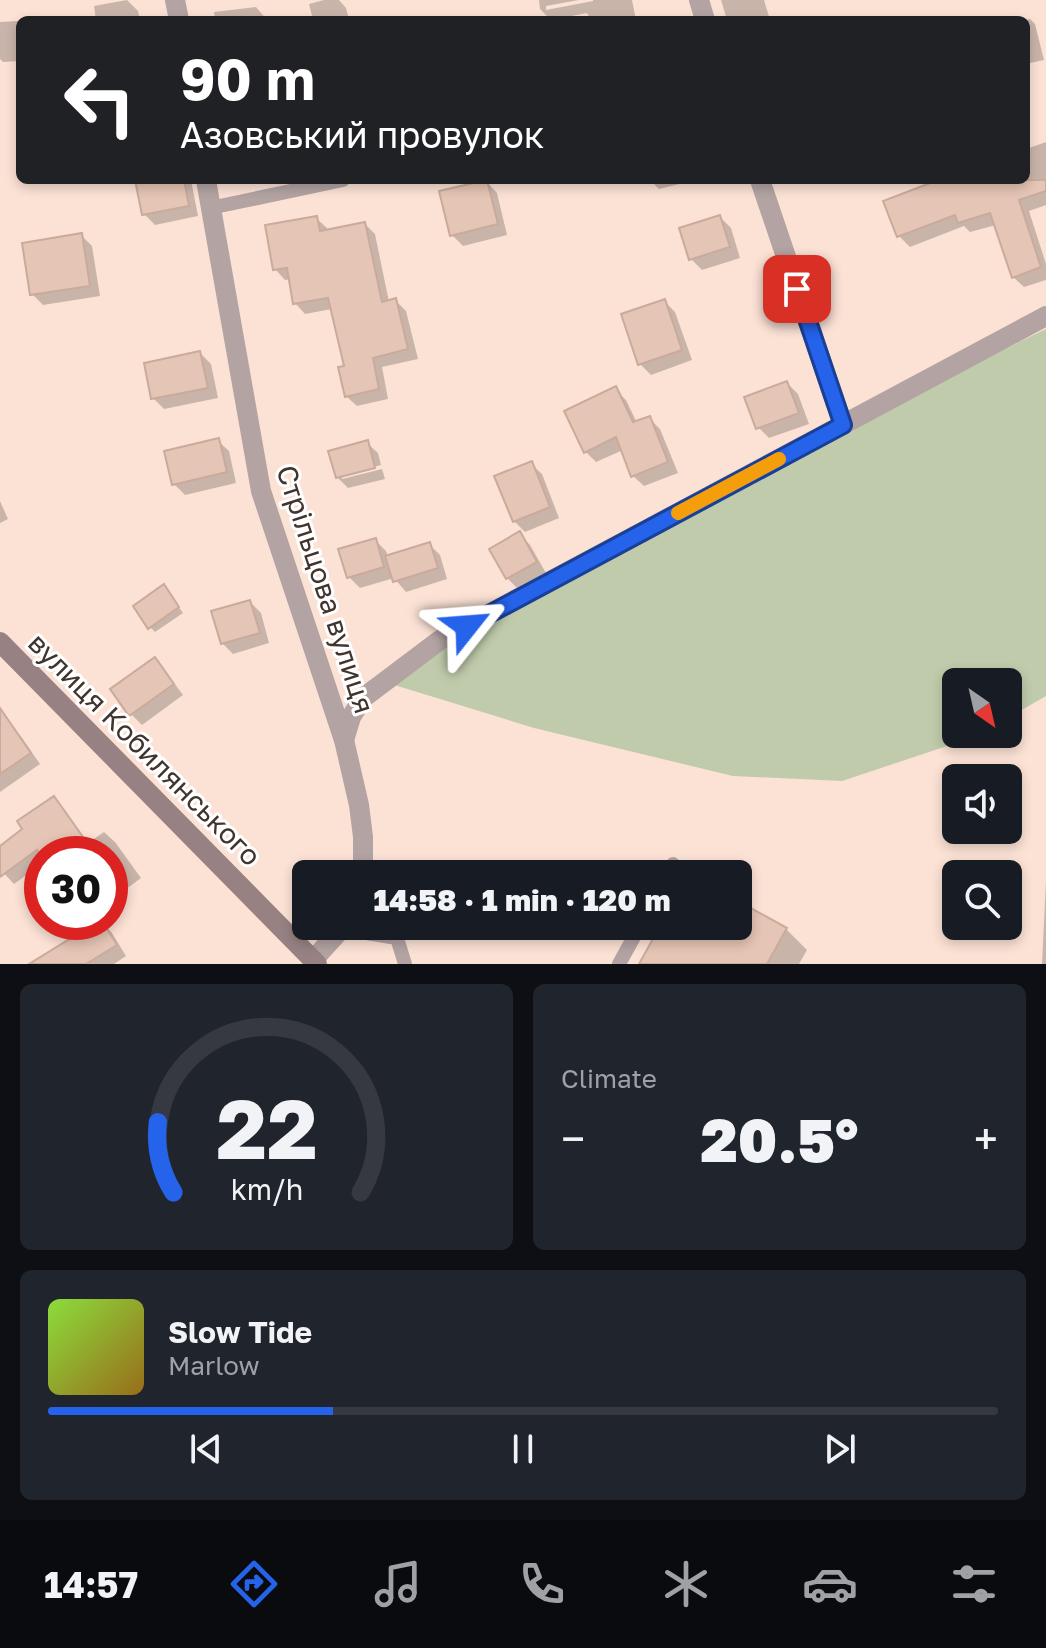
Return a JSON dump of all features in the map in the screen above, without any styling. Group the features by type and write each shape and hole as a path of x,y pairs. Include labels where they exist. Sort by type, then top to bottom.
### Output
{"main road":[{"name":"вулиця Кобилянського","path":"0,642 316,961"}],"street":[{"name":"Стрільцова вулиця","path":"207,184 261,491 344,740 359,805 362,860"},
{"path":"761,184 843,425"},
{"path":"344,740 351,717 363,698 440,640 1046,316"},
{"path":"316,961 333,940"}],"lane":[{"path":"210,208 324,184"},
{"path":"398,940 405,964"},
{"path":"619,964 632,940"}],"green space":[{"path":"1046,329 1046,696 1022,710 1022,668 942,668 942,748 842,781 733,776 534,728 388,683 455,636 853,423"}],"building":[{"path":"1030,180 1046,180 1046,191 1019,200 1041,267 1012,278 990,213 958,223 955,215 897,237 883,201 928,184 1030,184"},
{"path":"136,184 185,184 189,206 142,215"},
{"path":"470,184 488,184 498,224 450,236 439,191"},
{"path":"720,215 730,247 689,260 679,228"},
{"path":"317,216 320,231 365,222 382,302 396,298 408,349 373,358 379,389 345,397 338,367 344,366 328,298 293,304 287,268 273,270 265,225"},
{"path":"82,233 90,286 30,295 22,243"},
{"path":"665,299 682,350 638,365 621,314"},
{"path":"200,351 208,388 151,399 144,363"},
{"path":"787,381 799,413 756,429 744,397"},
{"path":"616,386 633,422 650,416 668,462 631,477 616,437 584,453 564,411"},
{"path":"219,438 227,472 172,485 164,451"},
{"path":"368,440 375,468 336,478 328,451"},
{"path":"532,461 550,507 513,522 494,476"},
{"path":"520,531 537,562 506,579 489,549"},
{"path":"376,538 384,567 347,578 338,549"},
{"path":"430,542 438,568 393,582 385,556"},
{"path":"164,584 179,607 148,629 133,606"},
{"path":"250,600 260,633 221,644 211,611"},
{"path":"155,657 174,684 129,716 110,689"},
{"path":"0,708 31,753 0,774"},
{"path":"54,796 82,836 24,836 24,859 0,877 0,846 22,829 17,821"},
{"path":"752,909 787,928 767,964 639,964 652,940 752,940"},
{"path":"68,940 114,940 117,945 86,964 29,964"}],"slow traffic":[{"path":"678,513 779,459"}],"route":[{"path":"467,626 843,425 797,289"}]}
